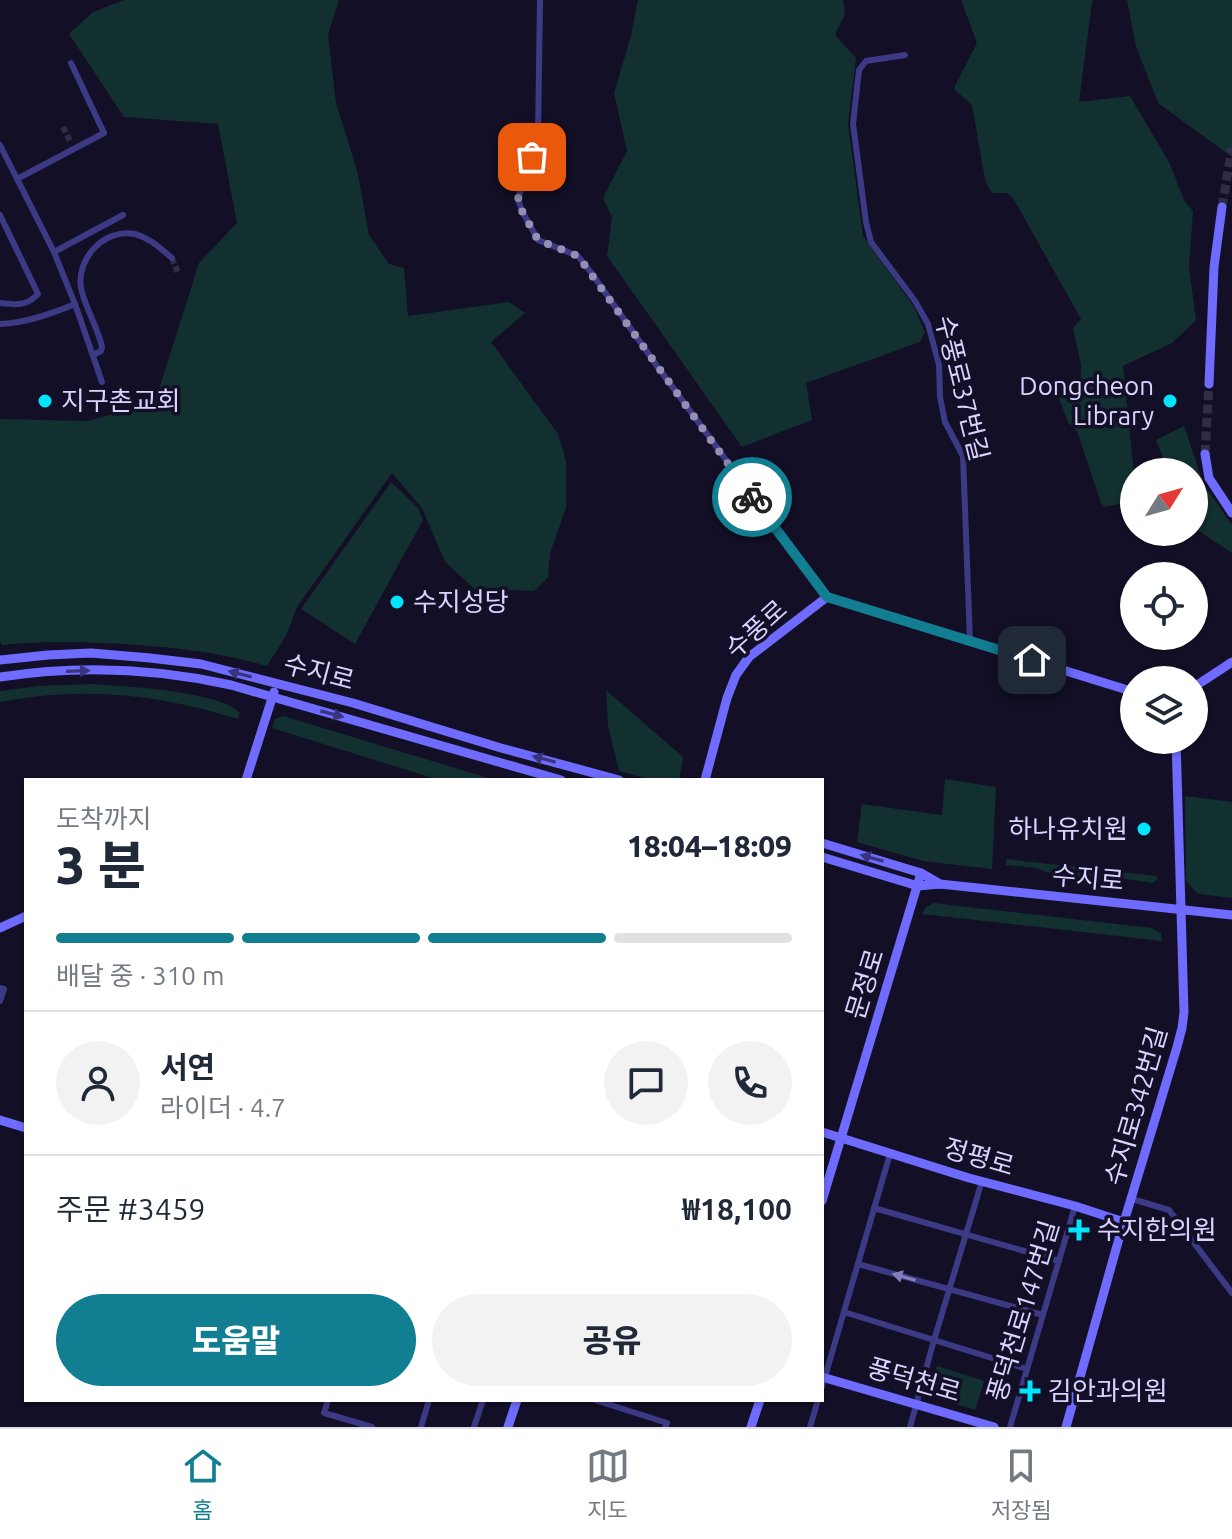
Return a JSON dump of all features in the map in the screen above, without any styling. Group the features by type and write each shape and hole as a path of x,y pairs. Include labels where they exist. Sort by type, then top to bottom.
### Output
{"street":[{"path":"540,0 538,136 518,199 522,211 538,240 578,256 590,271 827,597"},
{"name":"수풍로37번길","path":"905,55 866,61 859,70 853,124 871,242 915,301 928,324 939,365 945,422 963,456 970,641"},
{"path":"17,179 72,146 104,133 71,63"},
{"path":"0,145 54,252 102,382"},
{"path":"1209,384 1214,267 1222,207"},
{"path":"0,215 38,294 21,305 0,303"},
{"path":"54,252 123,215"},
{"path":"93,355 102,347 80,282 83,265 91,251 111,238 130,233 153,242 172,258"},
{"path":"0,324 23,321 75,304"},
{"path":"1205,454 1209,478 1232,513"},
{"name":"수풍로","path":"706,778 727,698 743,664 827,597 1120,688"},
{"name":"수지로","path":"0,660 91,653 201,664 365,707 612,778"},
{"path":"1208,678 1232,662"},
{"name":"수지로","path":"0,677 120,670 157,672 216,682 554,778"},
{"path":"247,778 277,683"},
{"name":"수지로342번길","path":"1066,1427 1182,1028 1176,754"},
{"name":"수지로","path":"824,844 921,873 940,884"},
{"name":"수지로","path":"824,858 918,886 940,884 1232,915"},
{"name":"문정로","path":"824,1194 921,873"},
{"path":"4,926 24,917"},
{"path":"0,988 4,989 0,1001"},
{"path":"0,1120 24,1127"},
{"name":"정평로","path":"824,1133 1124,1222"},
{"path":"824,1378 890,1154"},
{"path":"910,1427 982,1181"},
{"path":"1132,1199 1169,1210 1232,1293"},
{"name":"풍덕천로147번길","path":"1010,1427 1075,1206"},
{"path":"874,1208 1059,1261"},
{"path":"858,1264 1043,1315"},
{"path":"844,1312 1027,1369"},
{"name":"풍덕천로","path":"824,1381 994,1427"},
{"path":"327,1402 324,1413 372,1427"},
{"path":"421,1427 428,1402"},
{"path":"474,1427 482,1402"},
{"path":"508,1427 516,1402"},
{"path":"601,1402 667,1423 665,1427"},
{"path":"751,1427 759,1402"},
{"path":"810,1427 817,1402"}],"green space":[{"path":"124,0 339,0 328,35 336,103 357,170 369,235 389,264 404,268 408,316 509,302 525,313 491,342 558,434 566,461 566,508 550,553 548,577 534,591 478,592 445,562 422,508 392,473 297,607 286,636 267,666 155,646 70,642 2,645 0,419 88,421 155,402 199,263 237,223 218,124 124,117 69,34 93,12"},
{"path":"638,0 843,0 845,14 835,35 856,58 848,123 863,236 914,307 925,332 920,342 806,383 812,420 742,447 607,256 612,217 603,198 627,151 614,93"},
{"path":"961,0 1094,0 1079,102 1130,96 1169,162 1184,200 1193,211 1189,267 1196,320 1172,343 1123,366 1132,458 1120,458 1120,503 1117,504 1105,507 1101,503 1077,431 1068,422 1056,392 1081,377 1073,328 1081,319 1013,198 1007,193 993,193 989,189 972,105 955,90 977,43"},
{"path":"1127,0 1232,0 1232,157 1158,103 1136,46"},
{"path":"1184,426 1195,458 1163,458 1156,440"},
{"path":"391,482 418,508 423,520 355,644 301,609"},
{"path":"1208,490 1232,525 1232,553 1208,537"},
{"path":"92,684 193,695 213,699 240,713 238,719 157,700 95,694 46,695 0,702 0,691"},
{"path":"606,690 683,757 679,778 645,778 619,771 608,726"},
{"path":"283,716 488,778 433,778 272,728 275,719"},
{"path":"945,779 996,787 992,869 923,861 857,842 862,804 942,815"},
{"path":"1185,796 1232,802 1232,898 1198,894 1186,881"},
{"path":"1006,859 1157,876 1157,880 1152,883 1108,876 1095,878 1046,872 1006,865"},
{"path":"934,903 1152,928 1161,933 1162,941 922,914"},
{"path":"937,1366 984,1381 975,1410 932,1397 929,1393"}],"tunnel":[{"path":"63,127 71,143"},
{"path":"1222,207 1232,148"},
{"path":"172,258 178,273"},
{"path":"1205,454 1209,384"}],"way so far":[{"path":"532,157 518,199 538,240 578,256 752,497"}],"place":[{"name":"지구촌교회","path":"45,401"},
{"name":"Dongcheon Library","path":"1170,401"},
{"name":"수지성당","path":"397,602"},
{"name":"하나유치원","path":"1144,829"},
{"name":"수지한의원","path":"1079,1230"},
{"name":"김안과의원","path":"1030,1391"}],"route":[{"path":"752,497 827,597 1032,660"}]}
